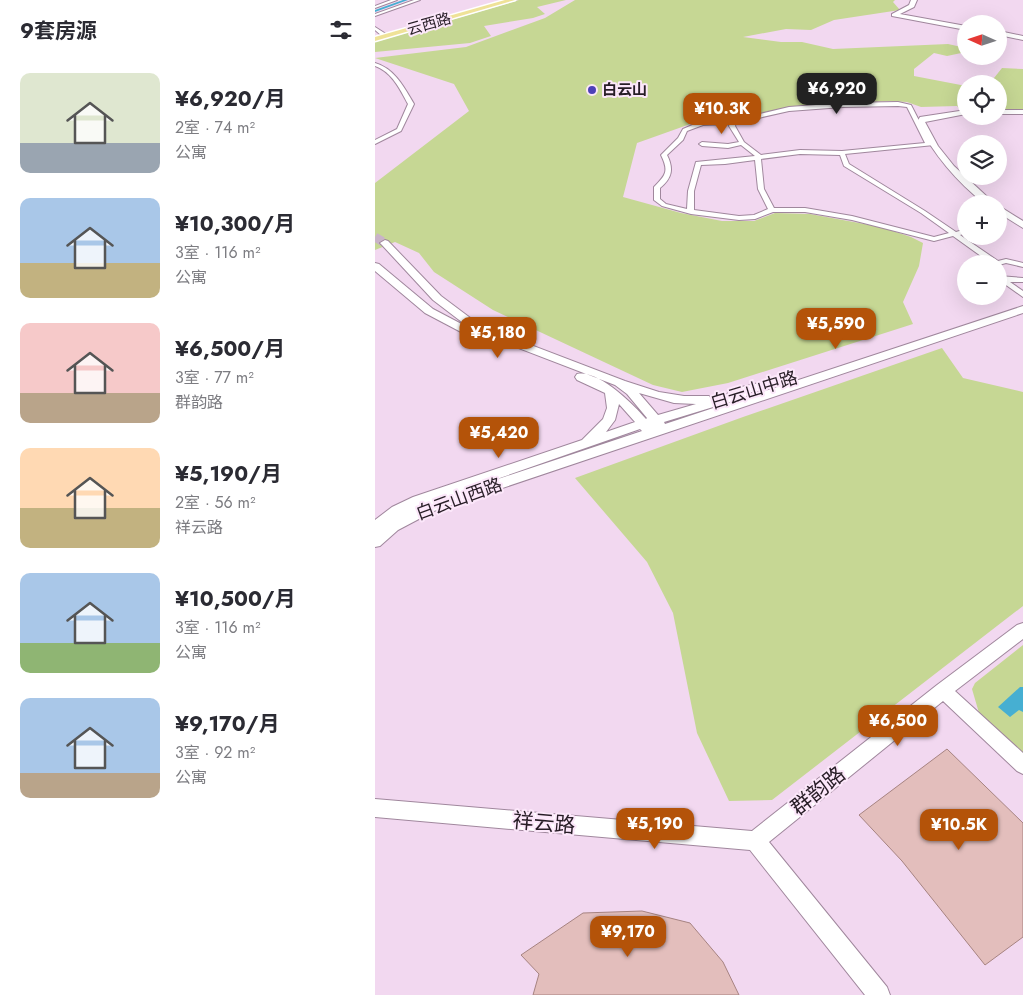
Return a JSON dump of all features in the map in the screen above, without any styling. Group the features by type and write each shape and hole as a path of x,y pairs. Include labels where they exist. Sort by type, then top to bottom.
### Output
{"main road":[{"name":"云西路","path":"375,38 505,0"},
{"name":"云西路","path":"375,38 512,0"},
{"path":"914,0 912,6 894,15 957,26"},
{"path":"1007,35 1023,38"},
{"path":"1007,112 1023,112"},
{"path":"957,113 923,119 921,122 930,144 969,188 979,195"},
{"path":"1007,215 1023,225"},
{"path":"385,243 437,298 477,328 615,387 627,403 653,427"},
{"path":"375,266 429,311 472,335 597,383 661,397 692,401 776,383"},
{"name":"白云山中路","path":"653,427 776,383 1023,303"},
{"name":"白云山中路","path":"653,427 1023,309"},
{"path":"579,448 603,428 609,420 613,412 615,387"},
{"name":"白云山西路","path":"375,528 397,511 418,501 579,448 653,427"},
{"name":"白云山西路","path":"375,542 403,520 429,507 653,427"},
{"name":"群韵路","path":"755,841 943,690 1023,630"},
{"path":"943,690 1023,765"},
{"name":"祥云路","path":"375,808 755,841"},
{"path":"755,841 879,995"}],"street":[{"path":"375,7 395,0"},
{"path":"375,15 418,0"},
{"path":"375,28 384,35"},
{"path":"375,64 383,66 394,77 411,104 399,130 375,142"},
{"path":"691,212 689,200 691,185 697,172 698,162 725,162 758,156 809,152 842,153 930,144 909,106 899,104 798,108 734,122 715,122 693,126 685,130 681,139 664,155 669,163 670,173 666,181 657,187 657,200 664,205 691,212 739,218 755,217 773,210 805,210 852,218 933,239 957,234"},
{"path":"734,122 733,126 742,143 758,156 761,189 768,206 773,210"},
{"path":"702,144 728,146 742,143"},
{"path":"842,153 847,165 915,206 983,255"},
{"path":"1007,261 1023,265"},
{"path":"1007,279 1013,281 1023,280"},
{"path":"1007,282 1023,295"}],"green space":[{"path":"519,0 566,0 537,7 545,14 533,18 484,26 491,36 470,43 375,52 375,42"},
{"path":"575,0 895,0 893,2 900,10 834,20 811,30 786,29 743,37 781,42 802,42 833,49 948,44 957,46 957,54 947,56 934,53 914,69 914,76 957,84 957,106 921,107 907,102 890,101 794,106 733,120 696,122 637,143 623,197 681,213 722,221 754,221 775,213 810,214 881,227 911,237 923,243 919,266 903,302 913,324 728,383 682,392 653,385 493,310 434,272 419,253 395,242 375,250 375,183 469,111 454,84 375,58 466,47 545,18"},
{"path":"1002,68 1023,69 1023,109 1007,110 1007,75 996,75"},
{"path":"942,348 963,378 1023,392 1023,606 772,800 729,801 697,733 673,613 647,562 575,478"},
{"path":"1023,645 1023,754 979,713 972,689 975,683"}],"water":[{"path":"1020,687 1023,687 1023,712 1019,710 1010,717 998,707"}],"building":[{"path":"947,749 1023,823 1023,937 985,965 902,861 859,815"},
{"path":"642,911 690,923 723,962 739,995 533,995 539,974 521,955 583,913"}],"waterway":[{"path":"375,11 406,0"}],"tunnel":[{"path":"375,237 385,243"}],"place":[{"name":"白云山","path":"592,90"}]}
